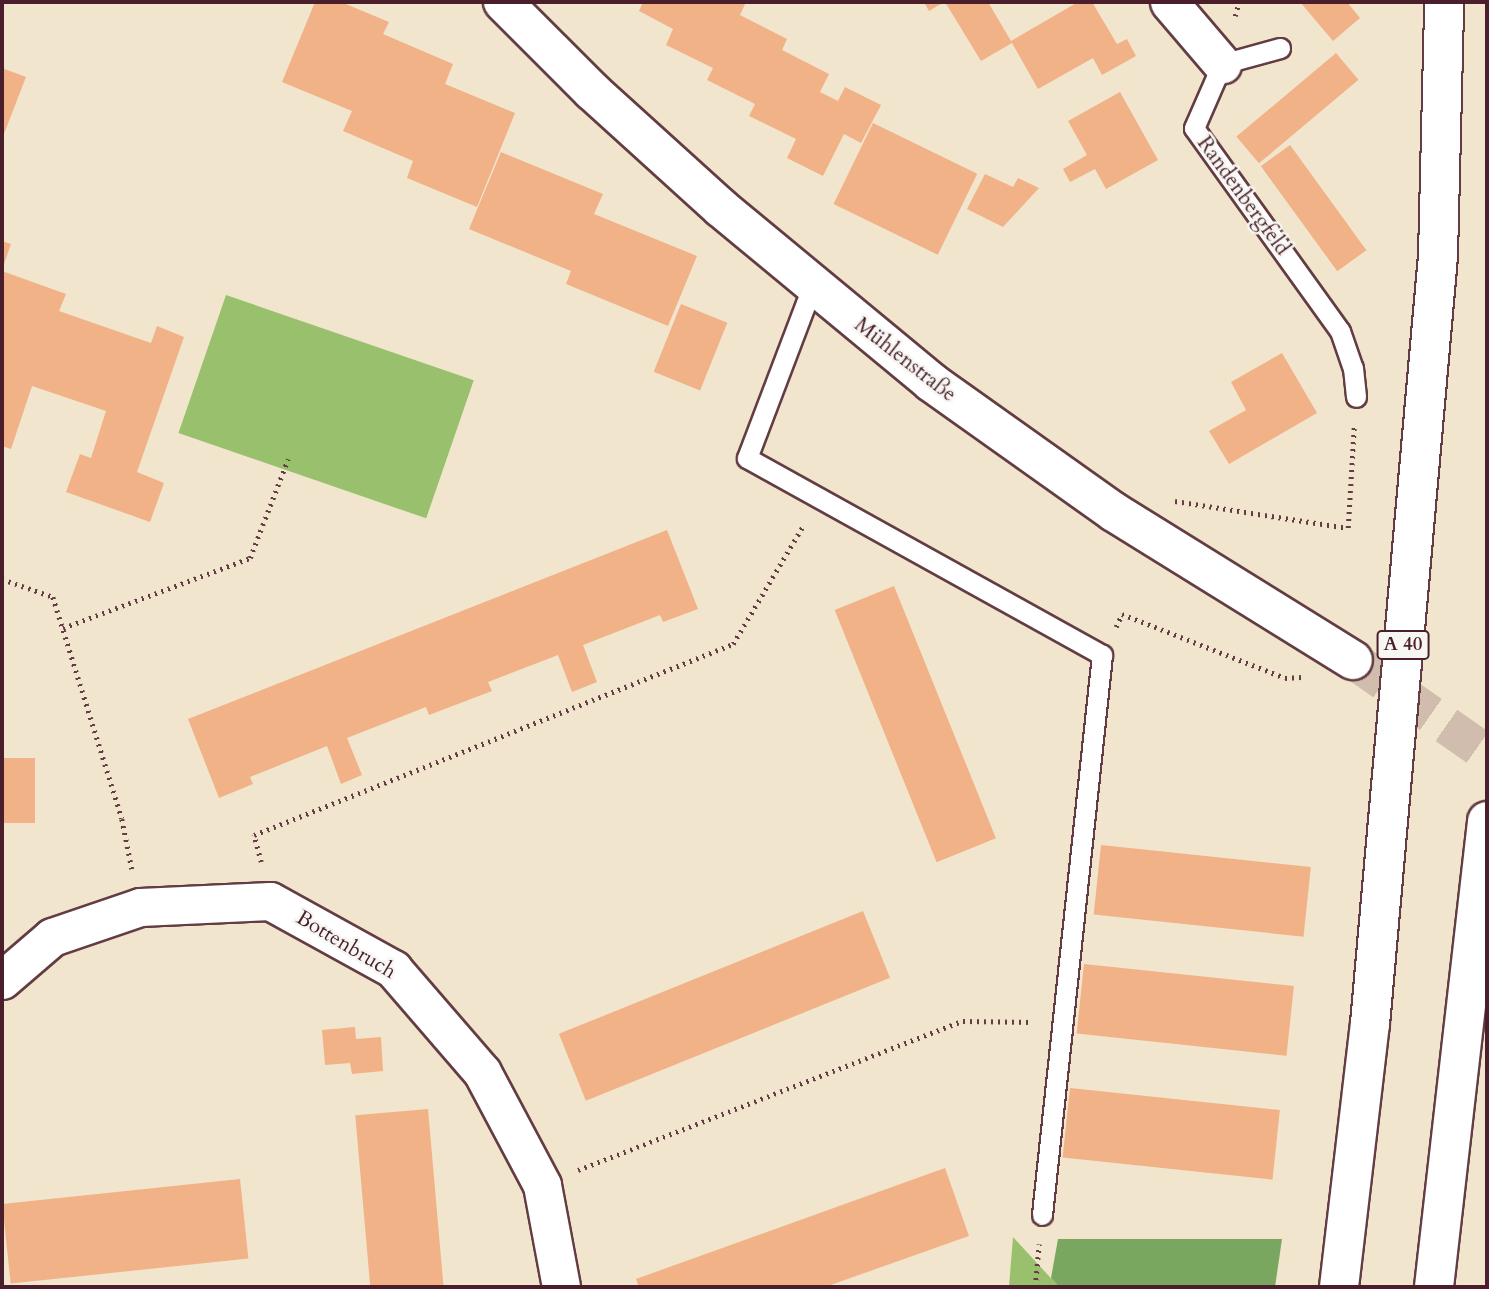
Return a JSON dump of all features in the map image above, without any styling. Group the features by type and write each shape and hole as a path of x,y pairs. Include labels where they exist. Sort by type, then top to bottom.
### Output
{"main road":[{"name":"Mühlenstraße","path":"503,2 592,91 813,287 931,382 1114,512 1347,656"},
{"name":"A 40","path":"1339,1287 1370,1024 1438,256 1444,2"},
{"path":"1434,1287 1487,821"}],"street":[{"path":"1169,2 1222,64"},
{"path":"2,980 52,937 140,907 270,901"},
{"name":"Bottenbruch","path":"270,901 394,969 482,1072 542,1185 561,1287"}],"lane":[{"path":"1222,64 1280,48"},
{"name":"Randenbergfeld","path":"1222,64 1194,128 1340,331 1353,369 1356,397"},
{"path":"813,287 747,458 1102,655 1042,1215"}],"path":[{"path":"1114,512 1183,499 1348,528 1356,397"},
{"path":"63,628 250,558 288,459"},
{"path":"270,901 254,835 733,644 819,499"},
{"path":"2,579 54,597 122,819 140,907"},
{"path":"1102,655 1122,614 1286,678 1303,677 1347,656"},
{"path":"542,1185 964,1021 1063,1022"},
{"path":"1035,1287 1042,1215"}],"green space":[{"path":"226,295 474,380 426,518 178,433"},
{"path":"1013,1237 1059,1287 1009,1287"},
{"path":"1058,1239 1282,1239 1275,1287 1059,1287 1051,1278"}],"building":[{"path":"315,2 341,2 389,22 383,34 453,64 445,84 515,113 477,207 407,178 413,161 343,131 352,111 282,82"},
{"path":"643,2 746,2 740,15 787,39 782,50 829,74 820,92 838,101 845,87 881,105 861,143 844,134 823,176 787,158 796,139 749,116 755,104 707,80 713,68 666,45 673,29 639,11"},
{"path":"924,2 944,2 929,11"},
{"path":"945,2 988,2 1011,41 1078,2 1092,2 1117,44 1127,39 1136,56 1102,75 1093,58 1038,89 1012,43 981,61"},
{"path":"1300,2 1347,2 1360,18 1333,41"},
{"path":"1336,53 1358,80 1259,163 1236,137"},
{"path":"2,68 26,77 2,139"},
{"path":"1120,92 1158,160 1106,189 1095,169 1070,182 1063,169 1087,155 1068,121"},
{"path":"873,123 977,174 938,255 834,204"},
{"path":"1290,145 1366,250 1337,271 1261,166"},
{"path":"501,152 603,194 594,214 697,256 668,326 566,284 571,271 469,229"},
{"path":"985,174 1013,187 1018,178 1039,188 1003,227 967,209"},
{"path":"2,241 11,244 2,270"},
{"path":"2,271 66,294 59,311 151,343 157,326 184,337 137,472 164,483 150,522 66,492 80,454 91,458 106,411 32,386 11,449 2,446"},
{"path":"681,304 727,323 700,390 654,372"},
{"path":"1282,353 1317,413 1229,464 1209,431 1246,410 1231,382"},
{"path":"667,530 698,609 663,622 660,615 583,645 597,682 572,692 558,655 488,682 492,691 429,715 426,707 347,738 362,775 341,784 327,746 250,777 253,784 219,798 188,719"},
{"path":"894,586 996,838 937,862 835,610"},
{"path":"2,758 35,758 35,823 2,823"},
{"path":"1101,845 1311,867 1304,937 1094,915"},
{"path":"863,911 890,978 586,1101 559,1034"},
{"path":"1084,964 1294,986 1287,1056 1077,1034"},
{"path":"355,1027 356,1039 381,1037 383,1071 352,1074 350,1063 325,1065 322,1030"},
{"path":"1070,1088 1280,1110 1273,1180 1063,1158"},
{"path":"428,1109 444,1287 370,1287 355,1115"},
{"path":"945,1168 969,1236 825,1287 639,1287 636,1279"},
{"path":"240,1179 248,1259 11,1284 2,1204"}],"tunnel":[{"path":"1353,660 1487,754"}]}
